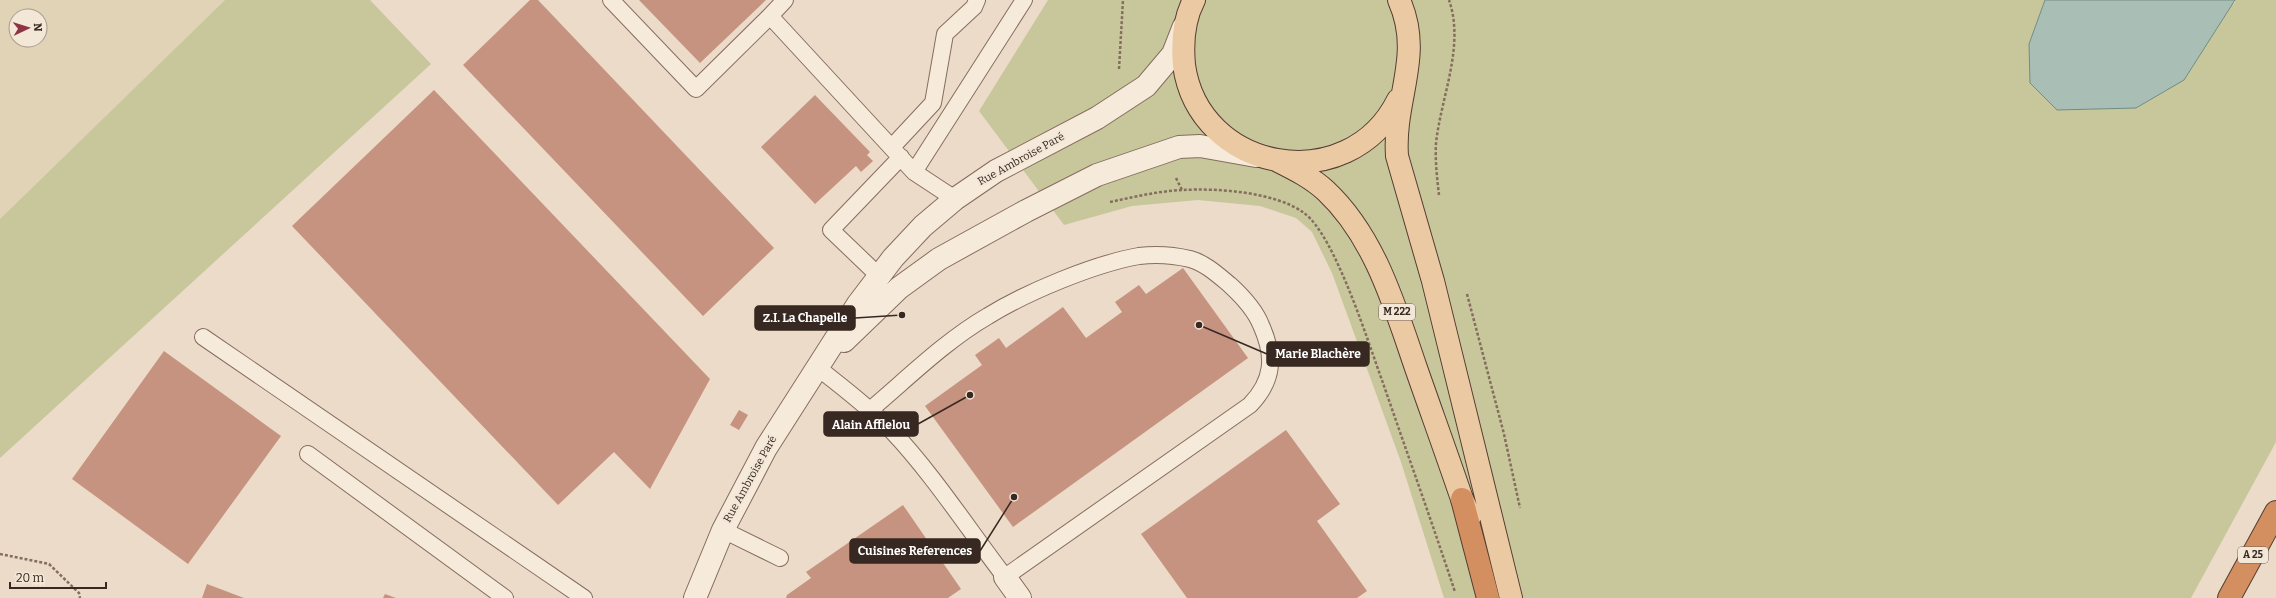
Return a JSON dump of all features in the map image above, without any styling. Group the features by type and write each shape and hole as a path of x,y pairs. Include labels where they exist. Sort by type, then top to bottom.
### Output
{"highway":[{"path":"1462,499 1488,598"},
{"name":"A 25","path":"2229,598 2276,512"}],"main road":[{"path":"1191,10 1183,54 1190,87 1197,103 1210,122 1226,138 1246,151 1270,159 1312,162 1345,152 1371,135 1381,125 1397,102 1409,64 1409,36 1399,0"},
{"name":"M 222","path":"1402,90 1395,135 1397,156 1433,281 1510,598"},
{"name":"M 222","path":"1270,159 1308,176 1326,192 1347,215 1366,246 1391,296 1462,499 1510,598"}],"street":[{"name":"Rue Ambroise Paré","path":"695,598 722,530 766,448 858,304 879,276 923,226 955,199 996,171 1097,118 1146,86 1173,54 1191,10"},
{"name":"Rue Ambroise Paré","path":"817,367 889,298 920,272 981,235 1097,175 1179,147 1200,146 1270,159"},
{"path":"1005,577 1020,598"}],"lane":[{"path":"611,0 696,89 785,0"},
{"path":"879,276 831,230 896,152 933,103 945,34 974,6 977,0"},
{"path":"914,172 1024,0"},
{"path":"770,16 914,172 955,199"},
{"path":"817,367 870,410 912,454 1005,577 1250,405 1262,392 1267,380 1271,361 1268,343 1261,323 1240,295 1204,265 1191,259 1163,255 1139,256 1088,270 1014,301 987,316 957,337 870,410"},
{"path":"204,337 584,598"},
{"path":"308,454 505,598"},
{"path":"722,530 780,558"}],"path":[{"path":"1440,199 1436,173 1436,144 1455,31 1449,0"},
{"path":"1465,286 1504,434 1520,509"},
{"path":"0,554 48,564 79,593 80,598"}],"shaded area":[{"path":"0,0 225,0 0,219"},
{"path":"2045,0 2235,0 2184,80 2136,108 2057,110 2030,83 2029,44"}],"green space":[{"path":"225,0 370,0 431,64 0,458 0,219"},
{"path":"1048,0 2045,0 2029,44 2235,3 2235,0 2276,0 2276,442 2191,598 1444,598 1401,462 1332,273 1312,232 1296,218 1260,206 1198,200 1132,206 1064,225 979,111"}],"building":[{"path":"530,0 538,0 774,248 703,316 463,65"},
{"path":"639,0 766,0 700,63"},
{"path":"434,90 710,379 650,489 614,452 558,505 292,226"},
{"path":"815,95 870,152 867,155 873,161 861,172 856,166 815,204 761,147"},
{"path":"1183,268 1248,358 1013,527 925,406 982,365 975,355 999,338 1006,348 1063,307 1086,338 1122,312 1115,302 1139,285 1146,294"},
{"path":"164,351 281,436 188,564 72,479"},
{"path":"739,410 748,415 739,430 730,425"},
{"path":"1286,430 1340,504 1317,521 1367,591 1357,598 1187,598 1141,534"},
{"path":"903,505 961,589 948,598 786,598 787,595 811,578 806,572"},
{"path":"207,584 244,598 202,598"},
{"path":"385,594 396,598 383,598"}],"place":[{"name":"Z.I. La Chapelle","path":"902,315"},
{"name":"Marie Blachère","path":"1199,325"},
{"name":"Alain Afflelou","path":"970,395"},
{"name":"Cuisines References","path":"1014,497"}]}
